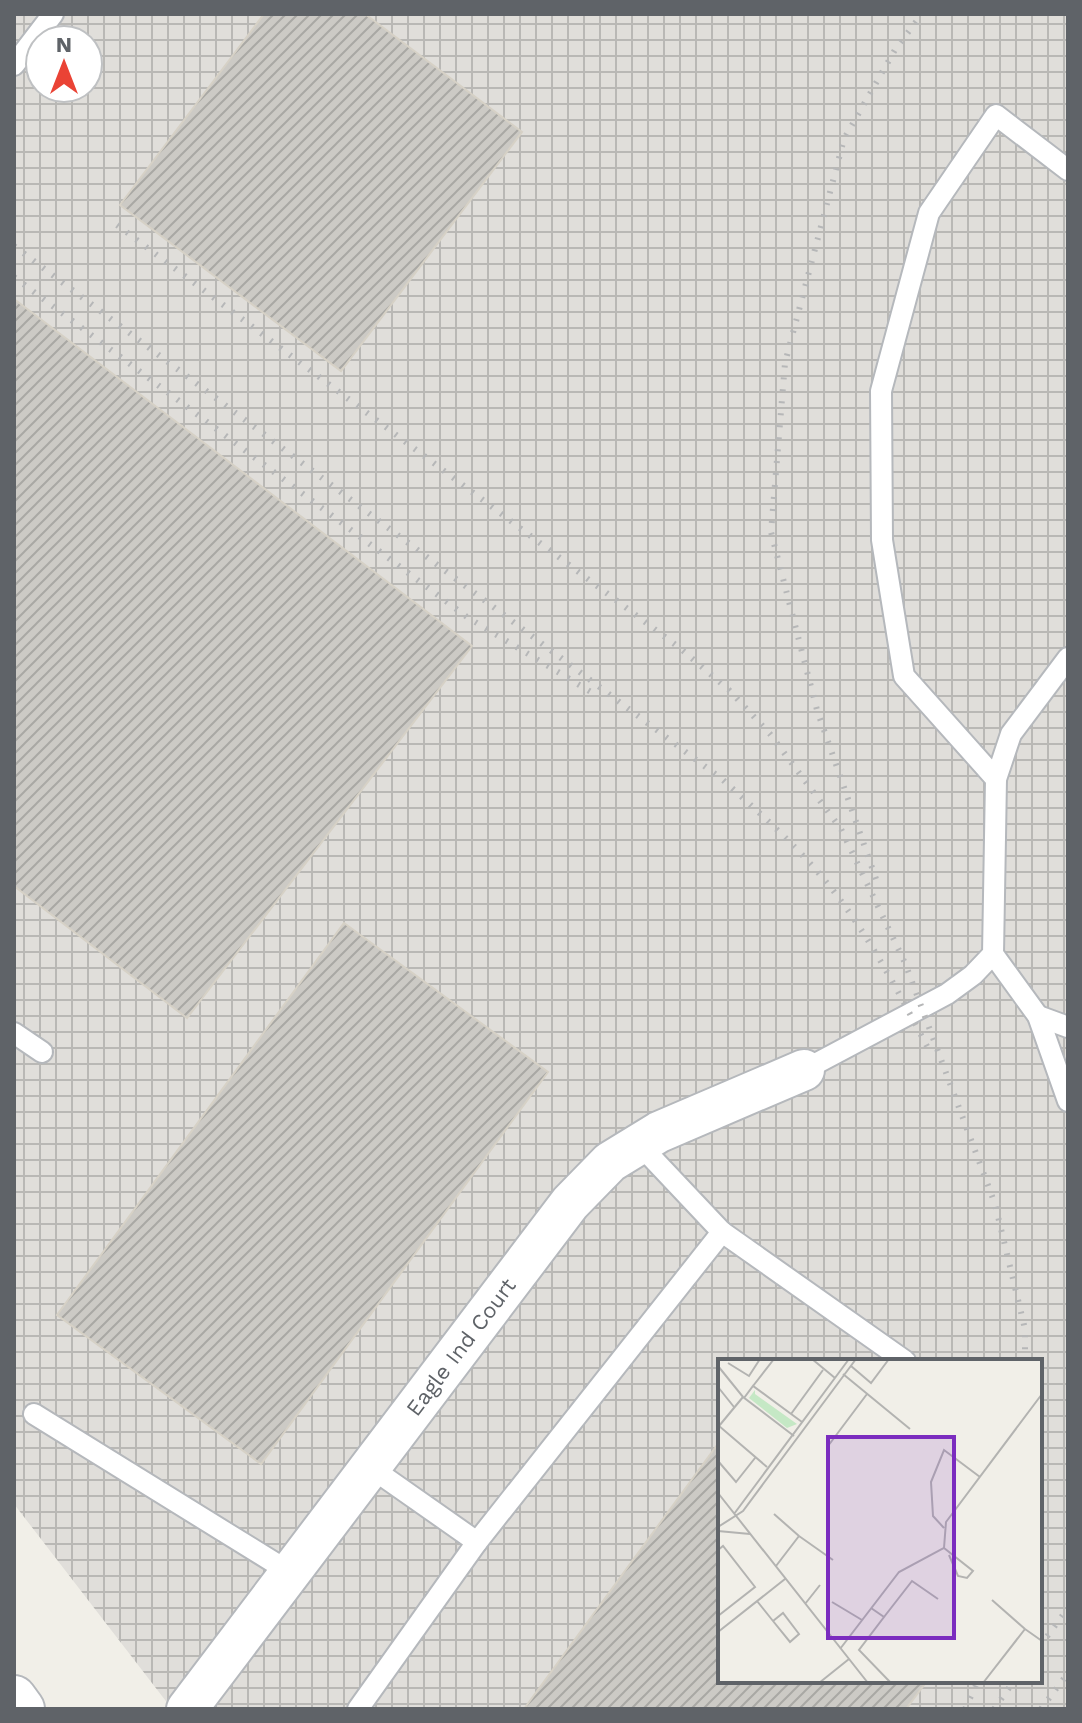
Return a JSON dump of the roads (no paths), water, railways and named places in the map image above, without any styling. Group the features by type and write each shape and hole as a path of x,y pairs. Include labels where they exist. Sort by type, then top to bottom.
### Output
{"street":[{"name":"Eagle Ind Court","path":"187,1709 570,1203 610,1162 659,1132 804,1070"},
{"path":"14,1698 22,1709"}],"lane":[{"path":"14,65 53,14"},
{"path":"996,779 904,676 882,540 881,391 929,213 996,115 1068,170"},
{"path":"1068,658 1011,734 996,779 993,954 1038,1016 1068,1101"},
{"path":"804,1070 947,994 973,975 993,954"},
{"path":"1038,1016 1068,1027"},
{"path":"14,1033 42,1052"},
{"path":"639,1144 722,1232 902,1359"},
{"path":"358,1709 477,1542 722,1232"},
{"path":"34,1414 291,1573"},
{"path":"370,1467 477,1542"}],"railway":[{"path":"876,879 817,710 771,532 785,363 844,139 896,48 922,14"},
{"path":"117,225 681,649 729,690 770,734 841,829 905,963 995,1204 1025,1329 1025,1359"},
{"path":"14,246 723,780 794,846 833,890 878,957 930,1052"},
{"path":"14,277 467,617 591,692"},
{"path":"1042,1643 1068,1608"},
{"path":"1041,1709 1068,1673"},
{"path":"965,1709 977,1683"},
{"path":"994,1709 1013,1683"}]}
